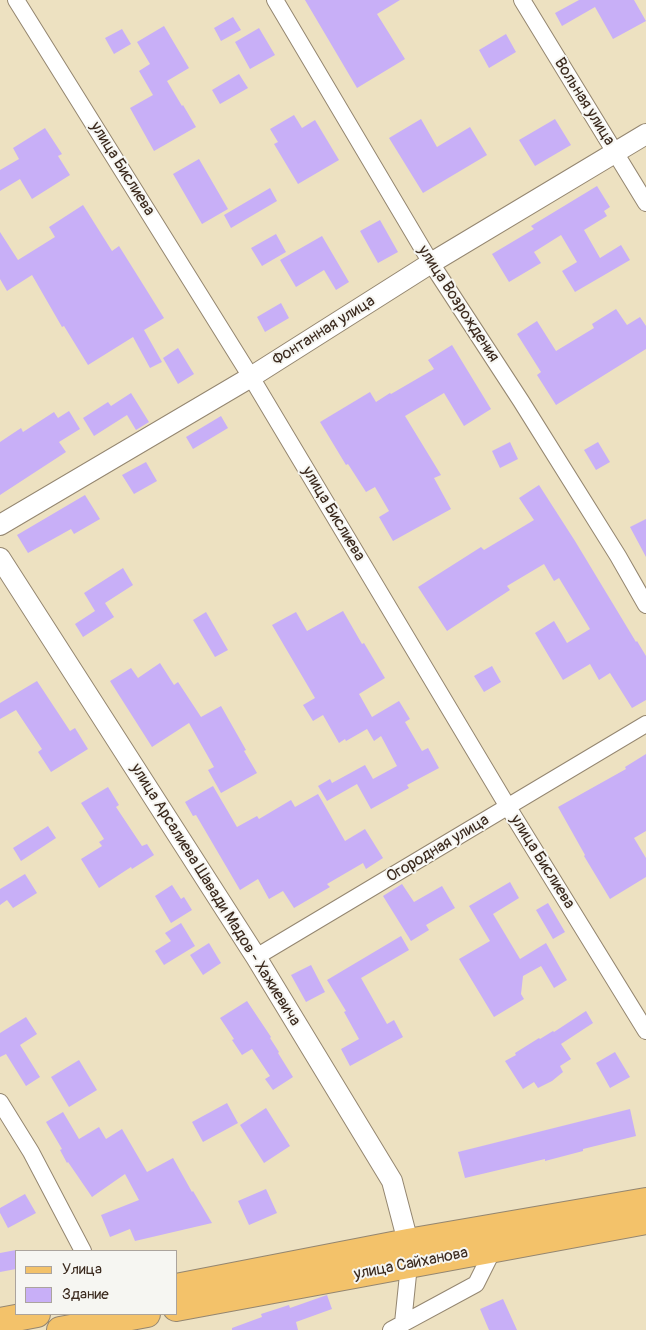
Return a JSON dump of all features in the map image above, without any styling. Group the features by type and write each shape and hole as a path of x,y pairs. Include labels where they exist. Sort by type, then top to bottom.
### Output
{"main road":[{"name":"улица Сайханова","path":"178,1308 409,1253 646,1201"},
{"name":"улица Сайханова","path":"178,1287 409,1253 494,1248 646,1221"},
{"path":"0,1321 32,1315"},
{"path":"60,1330 142,1315"}],"street":[{"name":"улица Бислиева","path":"16,0 251,377 508,807 646,1031"},
{"name":"улица Возрождения","path":"275,0 431,263 521,400 618,556 646,605"},
{"name":"Вольная улица","path":"522,0 646,204"},
{"name":"Фонтанная улица","path":"0,525 251,377 431,263 646,134"},
{"name":"улица Арсалиева Шавади Мадов - Хажиевича","path":"0,558 256,957 392,1181 409,1253"},
{"name":"Огородная улица","path":"256,957 646,724"},
{"path":"0,1102 31,1152 82,1250"},
{"path":"397,1327 476,1284 494,1248"},
{"path":"397,1327 409,1253"}],"building":[{"path":"305,0 400,0 377,14 405,59 357,88"},
{"path":"579,0 634,0 646,21 613,39 595,7 562,26 555,13"},
{"path":"233,17 241,30 221,41 214,28"},
{"path":"164,26 189,68 167,81 196,127 154,151 130,108 153,95 139,71 150,64 137,42"},
{"path":"259,28 275,55 250,69 235,42"},
{"path":"122,29 131,44 114,54 105,38"},
{"path":"506,34 516,52 489,68 479,50"},
{"path":"239,74 248,88 220,104 212,90"},
{"path":"294,115 302,128 315,120 339,160 298,184 274,144 278,142 270,129"},
{"path":"421,119 437,147 470,127 487,155 423,193 389,138"},
{"path":"555,119 571,145 535,166 519,140"},
{"path":"45,128 62,154 58,156 70,175 32,199 20,179 0,191 0,170 19,159 13,148"},
{"path":"199,159 228,209 202,224 173,174"},
{"path":"597,186 610,207 604,211 607,216 584,230 600,258 621,245 630,260 575,292 562,271 577,262 561,235 534,252 541,263 509,282 492,254 534,229 531,226"},
{"path":"270,188 277,201 231,228 224,215"},
{"path":"83,205 112,251 119,246 164,318 144,330 162,362 150,368 133,337 88,365 64,326 62,327 32,275 7,291 0,279 0,232 18,260 55,237 49,227"},
{"path":"380,220 398,252 378,263 360,231"},
{"path":"276,234 286,252 262,266 251,248"},
{"path":"322,236 349,282 336,290 324,270 296,287 280,260"},
{"path":"281,303 289,318 265,332 257,317"},
{"path":"616,309 627,325 640,317 646,326 646,349 556,405 537,375 541,372 517,334 537,321 556,351 594,328 592,324"},
{"path":"452,345 491,409 464,426 444,393 405,416 441,475 434,478 451,509 393,541 379,517 389,511 375,487 366,492 348,464 346,465 320,422 370,392 376,402 434,369 428,360"},
{"path":"178,348 194,374 178,384 163,358"},
{"path":"131,393 149,422 136,430 127,415 94,436 83,418 108,402 111,406"},
{"path":"69,411 80,429 59,442 66,452 0,495 0,442 21,428 23,432 54,412 58,418"},
{"path":"221,416 228,428 193,449 186,437"},
{"path":"510,442 518,459 500,468 492,451"},
{"path":"598,442 610,462 596,470 584,450"},
{"path":"146,462 157,481 134,494 122,475"},
{"path":"539,485 646,656 646,700 632,708 610,673 599,680 590,664 563,680 535,633 554,621 567,643 590,629 559,578 554,581 544,564 507,586 510,590 447,631 418,587 481,547 484,550 534,520 519,498"},
{"path":"85,495 100,519 74,534 71,529 28,553 17,535"},
{"path":"646,519 646,557 630,527"},
{"path":"123,568 133,585 105,603 114,617 83,637 75,624 95,611 84,593"},
{"path":"343,611 385,678 359,694 372,717 399,701 410,719 405,722 422,751 428,748 439,768 407,785 409,788 371,809 357,784 327,801 318,786 330,779 332,783 365,765 373,779 397,766 381,736 374,741 367,729 339,743 323,715 313,721 303,705 315,698 272,625 296,612 307,631"},
{"path":"206,612 228,650 215,657 193,620"},
{"path":"160,663 174,685 178,682 201,717 221,706 257,773 221,793 208,770 214,767 189,723 152,747 110,681 131,668 138,678"},
{"path":"492,666 501,682 484,692 474,676"},
{"path":"37,681 70,731 75,728 88,749 51,772 38,752 42,749 16,710 0,719 0,703"},
{"path":"646,754 646,831 634,838 646,858 646,877 610,899 558,807 626,769 625,767"},
{"path":"213,786 237,827 257,816 259,819 291,800 295,807 318,794 345,841 365,829 383,858 366,869 363,863 327,884 330,887 294,908 283,891 269,899 258,879 240,890 196,815 193,816 185,802"},
{"path":"108,787 119,805 116,807 142,846 147,844 154,855 132,869 131,867 99,888 81,859 102,846 99,842 104,839 81,803"},
{"path":"48,826 56,838 21,861 13,848"},
{"path":"25,874 37,893 13,908 7,900 0,905 0,889"},
{"path":"510,882 519,898 493,914 520,959 546,943 567,980 554,988 541,966 523,976 521,994 524,999 494,1017 459,959 490,941 469,906"},
{"path":"402,884 414,902 442,886 455,908 426,925 429,930 411,941 383,896"},
{"path":"172,885 181,899 184,897 192,910 171,923 155,896"},
{"path":"548,903 565,932 553,939 536,910"},
{"path":"181,923 195,946 164,965 155,951 171,941 165,933"},
{"path":"401,936 409,950 361,978 387,1024 394,1020 403,1037 350,1066 341,1049 359,1039 344,1012 346,1011 327,980"},
{"path":"209,943 221,963 203,975 190,955"},
{"path":"311,965 325,992 306,1002 291,975"},
{"path":"247,1001 271,1037 278,1053 293,1077 273,1090 265,1079 270,1076 252,1049 242,1055 220,1018"},
{"path":"586,1011 593,1023 561,1044 571,1059 560,1066 563,1072 552,1081 538,1088 534,1082 523,1089 505,1061 539,1038 554,1032"},
{"path":"26,1017 37,1034 20,1045 40,1077 26,1086 6,1054 0,1057 0,1033"},
{"path":"615,1052 630,1077 610,1088 596,1063"},
{"path":"79,1060 97,1090 69,1107 51,1077"},
{"path":"227,1103 238,1123 203,1142 192,1122"},
{"path":"266,1108 290,1146 264,1163 240,1125"},
{"path":"630,1109 636,1136 583,1149 583,1151 545,1161 545,1159 465,1178 458,1152"},
{"path":"63,1112 79,1139 99,1127 106,1139 122,1129 147,1172 173,1158 212,1223 135,1241 130,1229 110,1237 101,1215 139,1200 125,1174 92,1197 67,1163 60,1150 62,1149 46,1122"},
{"path":"266,1189 277,1213 249,1225 238,1201"},
{"path":"25,1194 36,1213 8,1228 0,1213 0,1208"},
{"path":"15,1250 15,1269 0,1272 0,1253"},
{"path":"327,1295 332,1309 296,1322 298,1330 232,1330 232,1328 262,1317 261,1314 289,1305 290,1308"},
{"path":"503,1299 517,1330 489,1330 480,1309"}]}
